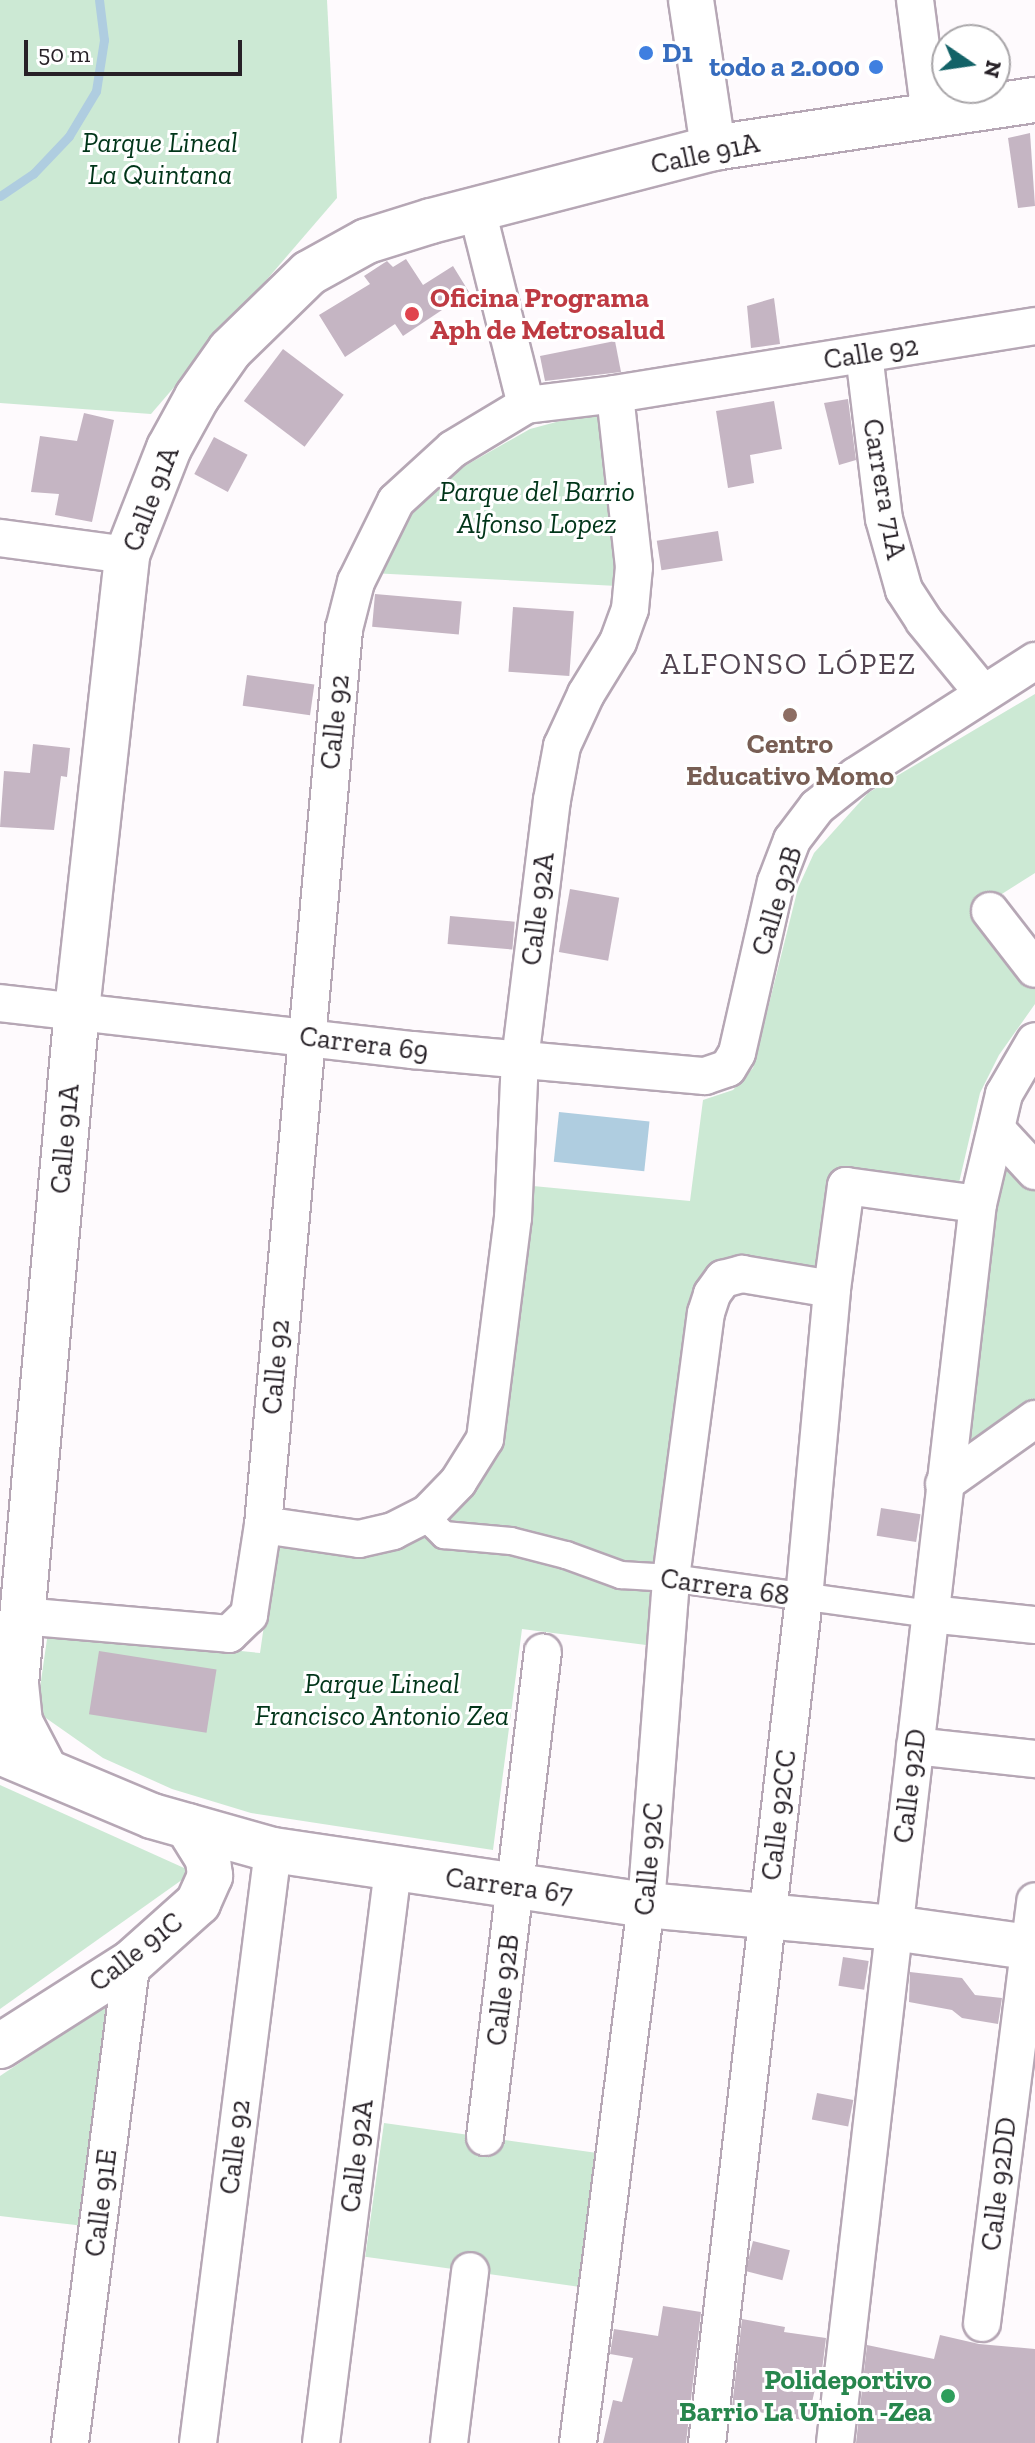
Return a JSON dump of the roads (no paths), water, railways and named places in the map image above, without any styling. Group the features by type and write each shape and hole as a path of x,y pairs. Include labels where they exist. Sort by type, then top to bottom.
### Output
{"street":[{"path":"691,0 713,148"},
{"path":"915,0 930,116"},
{"name":"Calle 91A","path":"45,1770 20,1722 11,1632 127,555 169,448 197,397 230,350 309,273 367,241 713,148 1035,100"},
{"path":"477,210 526,405"},
{"name":"Calle 92","path":"11,1632 229,1634 249,1615 263,1525 344,629 356,582 396,501 423,473 478,433 526,405 615,394 1035,326"},
{"name":"Carrera 71A","path":"864,354 884,519 904,590 924,621 983,693"},
{"name":"Calle 92A","path":"263,1525 359,1539 393,1531 427,1514 458,1482 485,1439 513,1218 520,1060 552,800 562,746 586,694 618,642 630,609 634,567 615,394"},
{"path":"0,538 127,555"},
{"name":"Calle 92B","path":"728,1068 737,1053 776,882 792,840 817,807 856,776 1035,661"},
{"path":"990,911 1035,969"},
{"name":"Carrera 69","path":"0,1003 520,1060 705,1076 728,1068"},
{"name":"Calle 92D","path":"835,2443 978,1204 1004,1094 1035,1041"},
{"path":"997,1130 1035,1171"},
{"name":"Calle 92CC","path":"707,2443 804,1598 832,1289 846,1186 978,1204"},
{"name":"Calle 92C","path":"578,2443 646,1905 671,1578 706,1313 712,1294 723,1279 742,1274 832,1289"},
{"path":"944,1484 1035,1419"},
{"name":"Carrera 68","path":"432,1515 435,1526 444,1535 511,1541 566,1555 621,1575 671,1578 804,1598 1035,1625"},
{"name":"Calle 92B","path":"485,2137 543,1652"},
{"path":"915,1746 1035,1759"},
{"name":"Carrera 67","path":"0,1752 152,1816 273,1850 646,1905 893,1928 1032,1948"},
{"name":"Calle 91C","path":"0,2046 132,1962 198,1903 210,1876 208,1859 187,1826"},
{"name":"Calle 92","path":"198,2443 273,1850"},
{"name":"Calle 92A","path":"321,2443 393,1869"},
{"name":"Calle 92DD","path":"982,2323 1032,1948 1035,1901"},
{"name":"Calle 91E","path":"70,2443 132,1962"},
{"path":"449,2443 470,2271"}],"water":[{"path":"559,1112 650,1122 644,1171 554,1162"}],"waterway":[{"path":"0,196 33,174 69,136 96,91 104,40 99,0"}],"place":[{"name":"D1","path":"646,53"},
{"name":"todo a 2.000","path":"876,67"},
{"name":"Oficina Programa Aph de Metrosalud","path":"412,314"},
{"name":"Centro Educativo Momo","path":"790,715"},
{"name":"Polideportivo Barrio La Union -Zea","path":"948,2396"}],"district":[{"name":"ALFONSO LÓPEZ","path":"789,664"}],"park label":[{"name":"Parque Lineal La Quintana","path":"160,159"},
{"name":"Parque del Barrio Alfonso Lopez","path":"537,508"},
{"name":"Parque Lineal Francisco Antonio Zea","path":"382,1700"}]}
